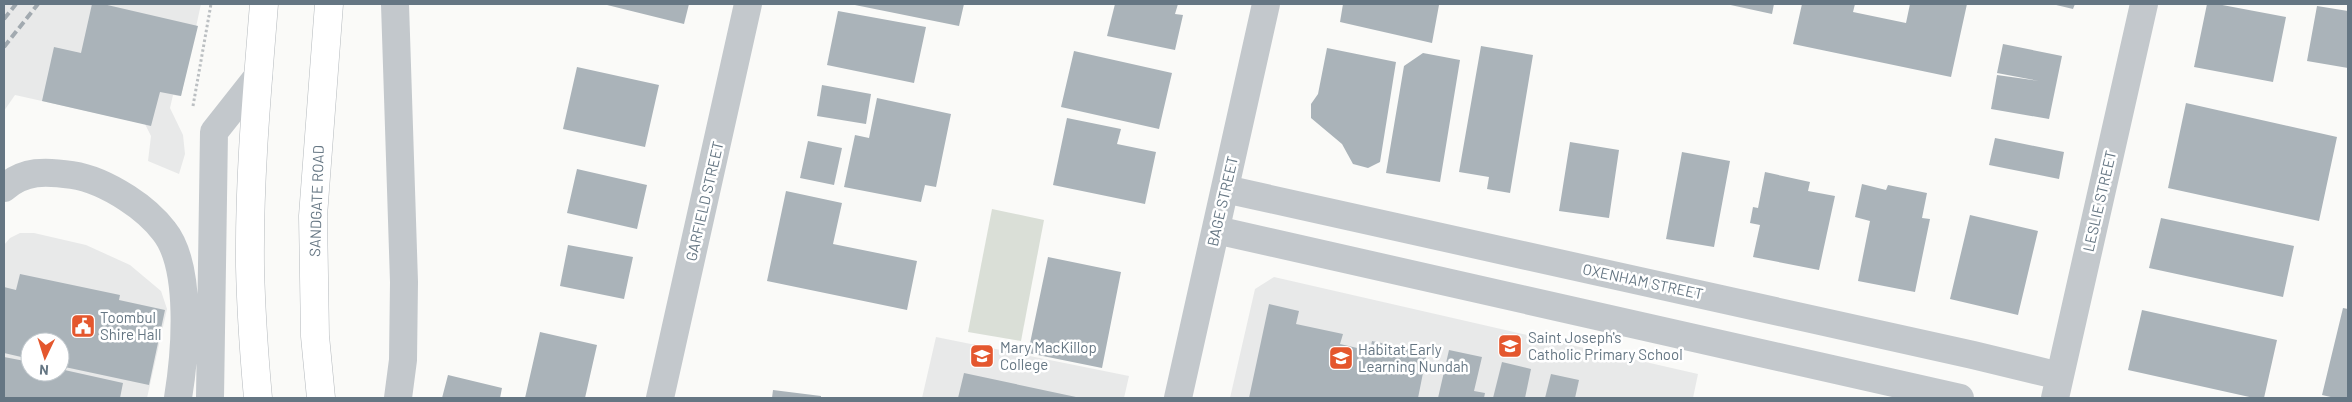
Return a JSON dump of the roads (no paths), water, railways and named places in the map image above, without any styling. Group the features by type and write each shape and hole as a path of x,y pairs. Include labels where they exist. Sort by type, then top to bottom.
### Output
{"highway":[{"path":"258,398 252,335 250,264 252,181 264,4"},
{"name":"SANDGATE ROAD","path":"321,398 315,336 313,216 328,4"}],"street":[{"path":"395,4 404,282 403,360 398,398"},
{"name":"GARFIELD STREET","path":"660,398 748,4"},
{"name":"BAGE STREET","path":"1178,398 1266,4"},
{"name":"LESLIE STREET","path":"2058,387 2144,4"},
{"path":"210,398 214,132 259,75"},
{"path":"4,188 13,180 32,173 48,172 78,176 108,186 141,208 165,232 182,275 185,321 178,398"},
{"name":"OXENHAM STREET","path":"1225,189 1964,352 2058,387"},
{"path":"1216,230 1960,398"}],"railway":[{"path":"4,19 16,4"},
{"path":"4,47 38,4"}],"place":[{"name":"Toombul Shire Hall","path":"83,326"},
{"name":"Saint Joseph's Catholic Primary School","path":"1510,346"},
{"name":"Mary MacKillop College","path":"982,356"},
{"name":"Habitat Early Learning Nundah","path":"1341,358"}]}
